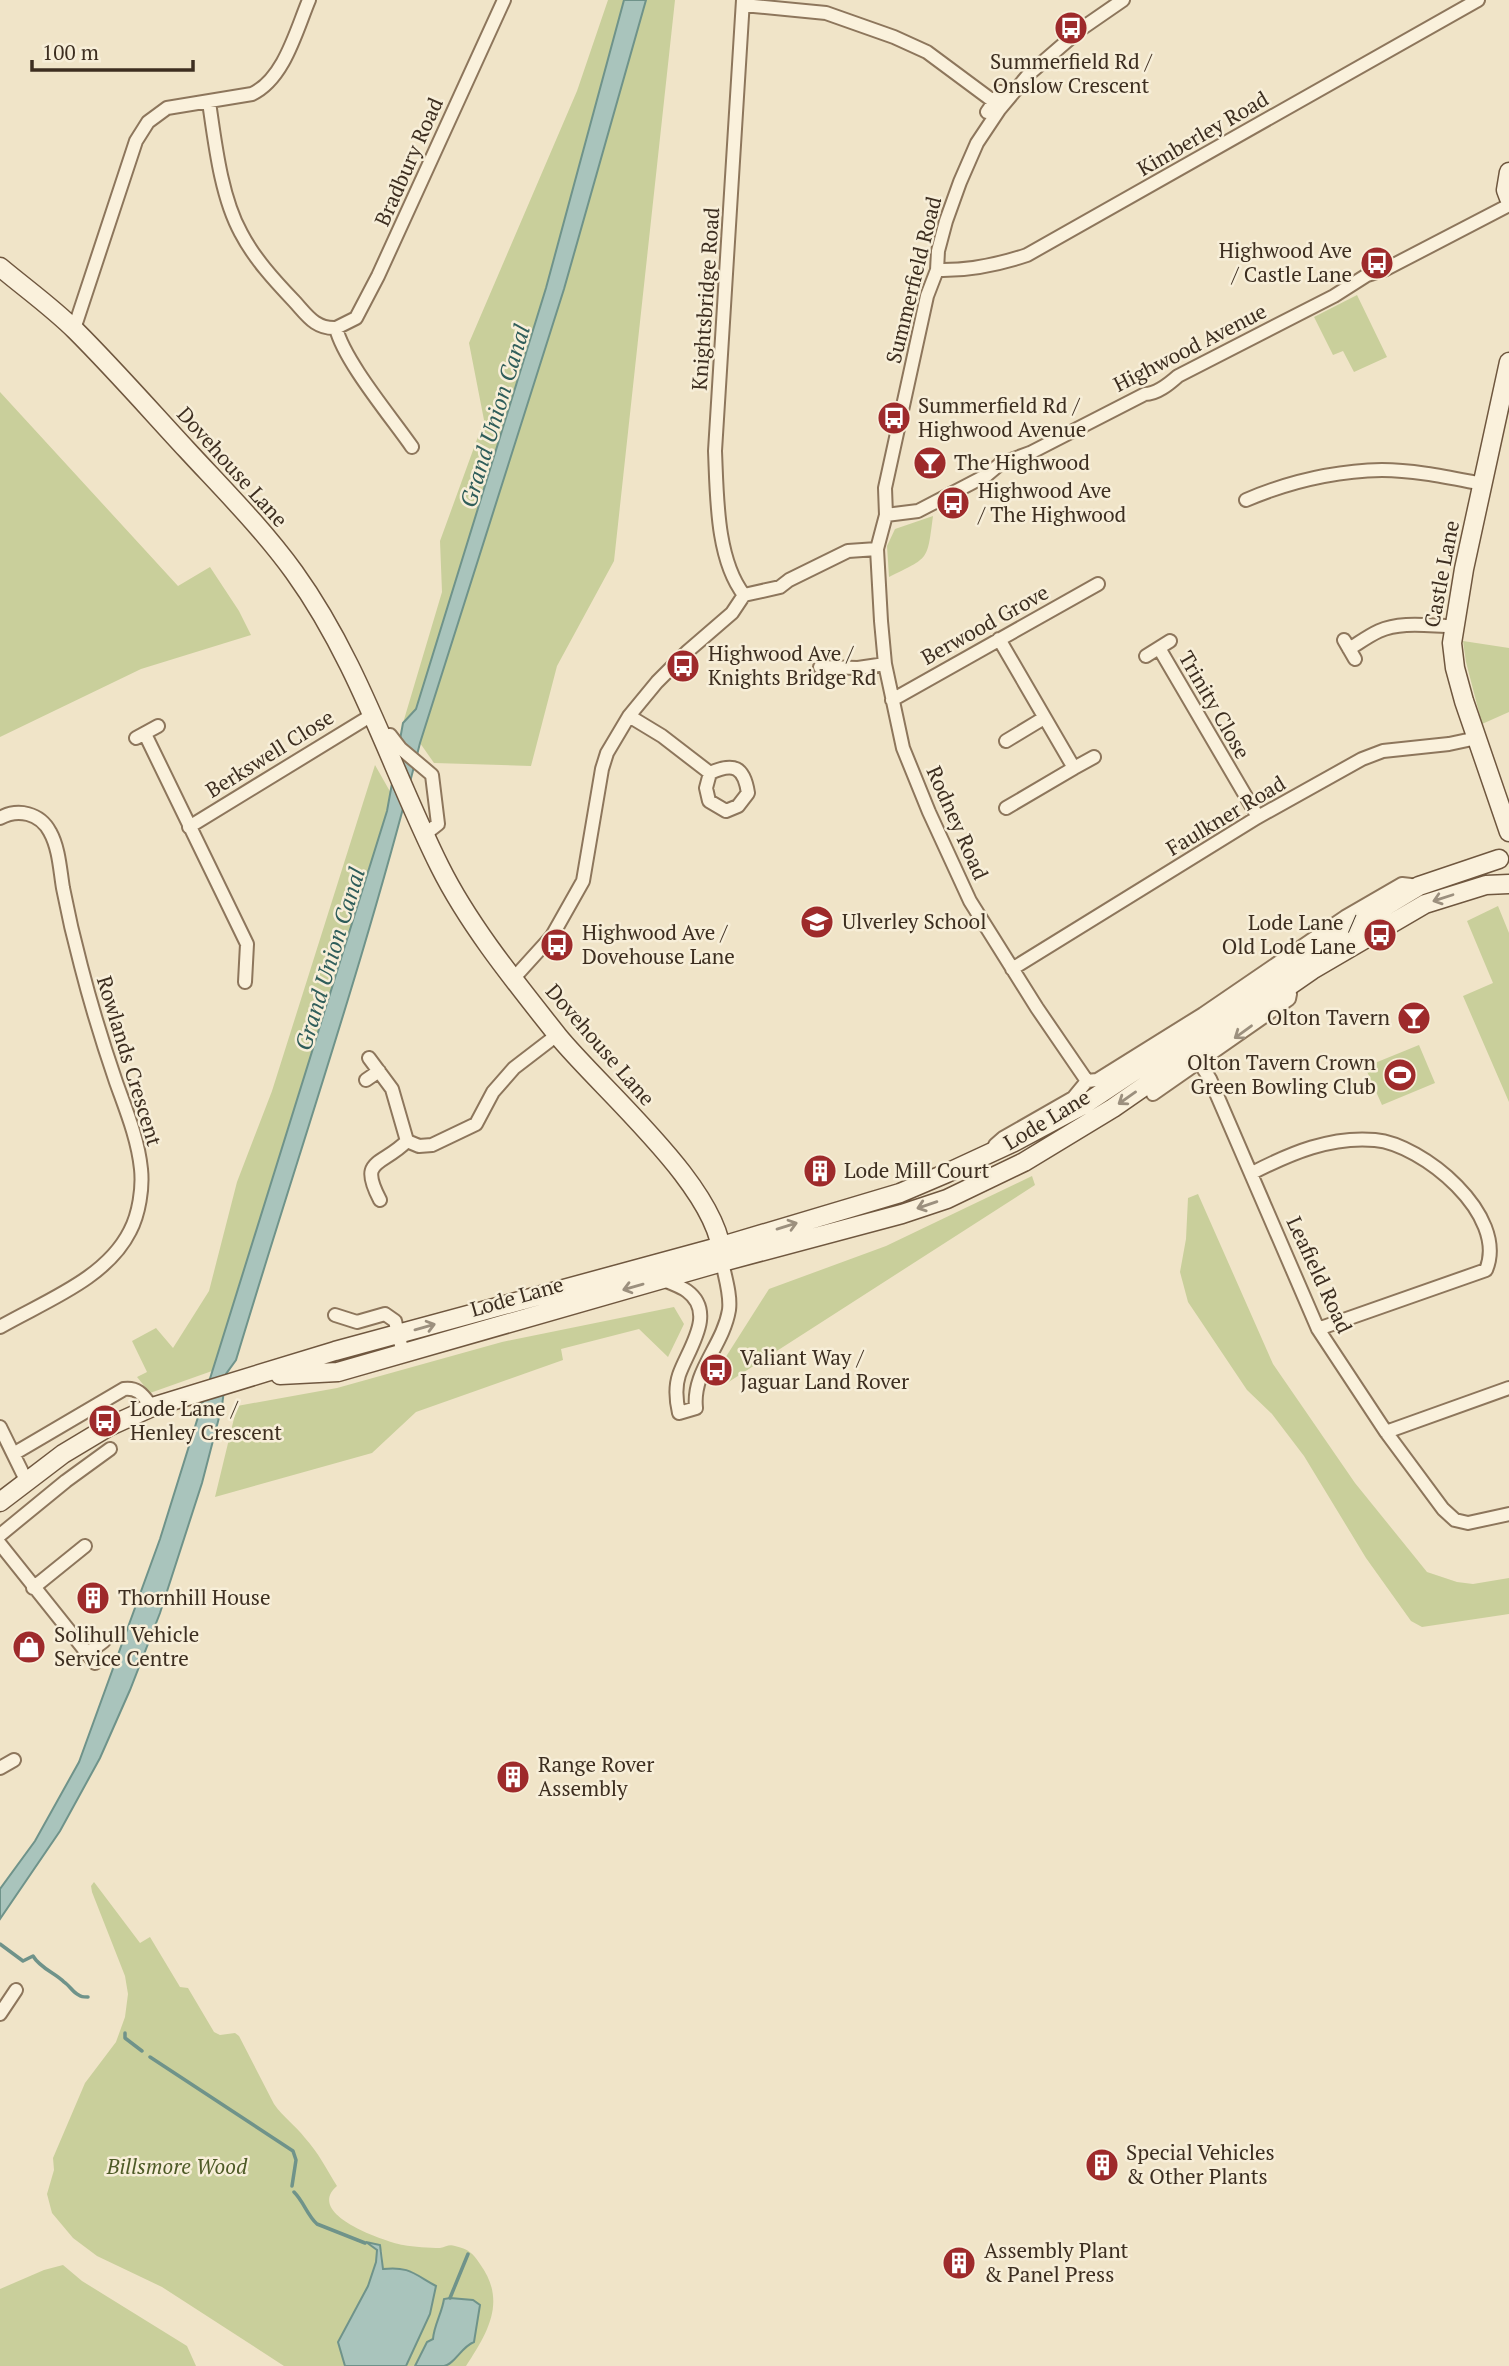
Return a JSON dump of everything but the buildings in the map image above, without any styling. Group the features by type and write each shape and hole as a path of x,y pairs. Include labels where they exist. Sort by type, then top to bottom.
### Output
{"main road":[{"path":"1509,172 1506,190 1509,198"},
{"name":"Dovehouse Lane","path":"0,267 74,329 262,531 293,571 332,634 382,736 424,835 457,897 557,1035 693,1187 714,1222 722,1254"},
{"name":"Castle Lane","path":"1509,362 1453,626 1452,643 1455,668 1509,832"},
{"path":"1509,842 1500,852 1499,859 1501,871 1509,883"},
{"name":"Lode Lane","path":"257,1376 338,1372 662,1279 722,1254 900,1192 994,1152 1193,1051 1351,927 1419,886 1499,859"},
{"name":"Lode Lane","path":"0,1502 63,1454 108,1427 152,1407 335,1350 501,1305 902,1214 947,1199 1024,1162 1113,1108 1193,1051 1357,942 1425,904 1486,885 1509,883"}],"street":[{"path":"74,329 136,141 148,122 167,108 251,94 266,85 285,55 309,0"},
{"name":"Bradbury Road","path":"336,328 356,318 378,276 504,0"},
{"name":"Summerfield Road","path":"877,549 886,515 886,488 928,296 937,270 938,251 960,182 977,143 1029,74 1081,29 1123,0"},
{"name":"Kimberley Road","path":"937,270 977,269 1000,265 1027,255 1478,0"},
{"path":"743,3 826,13 894,37 927,52 993,102"},
{"name":"Knightsbridge Road","path":"743,3 715,451 718,510 725,549 732,576 744,595"},
{"path":"209,102 226,190 240,232 256,258 310,319 324,329 336,328 353,364 412,447"},
{"name":"Highwood Avenue","path":"886,515 918,511 987,475 1000,464 1030,453 1150,394 1178,376 1334,296 1348,285 1386,269 1509,205"},
{"path":"1247,500 1287,485 1346,472 1385,470 1483,484"},
{"path":"514,978 552,936 583,881 602,769 607,753 629,716 672,666 732,613 744,595 780,587 848,551 877,549"},
{"name":"Rodney Road","path":"877,549 885,664 904,748 945,849 970,901 1087,1081"},
{"name":"Berwood Grove","path":"891,700 1098,584"},
{"path":"1349,649 1379,631 1394,627 1453,626"},
{"path":"999,639 1074,768"},
{"name":"Trinity Close","path":"1146,656 1165,645 1258,817"},
{"path":"820,667 858,668 885,664"},
{"name":"Berkswell Close","path":"189,827 372,715"},
{"path":"629,716 662,736 710,773"},
{"path":"1006,741 1044,718"},
{"name":"Berkswell Close","path":"158,726 140,736 247,944 245,982"},
{"path":"382,736 390,735 400,748 430,772 438,824 424,835"},
{"name":"Faulkner Road","path":"1012,969 1258,817 1362,759 1383,751 1449,744 1477,738"},
{"path":"1006,808 1094,757"},
{"name":"Rowlands Crescent","path":"0,1326 96,1273 116,1254 131,1229 140,1194 141,1170 133,1132 81,965 57,850 49,830 36,817 23,812 4,816"},
{"name":"Lode Lane","path":"994,1152 998,1141 1073,1098 1087,1081 1097,1080 1203,1014 1356,911 1402,884 1419,886"},
{"path":"407,1141 419,1146 432,1145 476,1124 494,1092 514,1068 557,1035"},
{"path":"1153,1094 1193,1051"},
{"name":"Leafield Road","path":"1193,1051 1210,1079 1318,1329 1386,1432 1443,1509 1455,1520 1468,1523 1509,1514"},
{"path":"369,1058 392,1089 407,1141"},
{"path":"366,1080 379,1071"},
{"path":"1252,1173 1313,1146 1348,1139 1377,1140 1412,1150 1443,1164 1479,1194"},
{"path":"363,1198 378,1196 370,1181 371,1170 376,1163 397,1152 407,1141"},
{"path":"1318,1329 1486,1270 1496,1261 1503,1242"},
{"path":"662,1279 688,1292 699,1307 701,1324 678,1377 678,1413 696,1408 695,1396 702,1368 729,1310 722,1254"},
{"path":"335,1315 358,1322 386,1314 395,1321 403,1353"},
{"path":"15,1453 124,1389 133,1388 139,1391 152,1407"},
{"path":"1386,1432 1509,1388"},
{"path":"0,1427 26,1480"},
{"path":"0,1535 65,1481 110,1449"},
{"path":"0,1510 12,1525"},
{"path":"0,1544 91,1658 104,1641"},
{"path":"33,1588 85,1546"},
{"path":"1,1766 14,1760"},
{"path":"0,2014 16,1990"}],"green space":[{"path":"608,0 624,0 546,288 416,709 403,723 442,592 440,541 484,420 469,343 577,91"},
{"path":"646,0 675,0 614,561 557,666 531,766 434,763 420,743 564,289"},
{"path":"1357,295 1387,357 1354,372 1343,351 1333,355 1314,317"},
{"path":"0,392 178,586 210,567 239,611 251,635 141,669 0,737"},
{"path":"933,516 924,556 889,577 887,546 895,529"},
{"path":"1463,641 1509,648 1509,712 1482,724 1466,662"},
{"path":"375,765 392,795 212,1371 150,1393 137,1377 147,1372 132,1341 156,1328 173,1348 209,1291 237,1182 272,1091"},
{"path":"1498,906 1509,933 1509,1102 1463,996 1493,983 1467,921"},
{"name":"Olton Tavern Crown Green Bowling Club","path":"1419,1045 1435,1083 1382,1105 1365,1067"},
{"path":"1032,1176 1035,1185 727,1383 722,1363 769,1289 886,1246"},
{"path":"1198,1194 1273,1364 1355,1483 1427,1572 1457,1582 1473,1584 1509,1578 1509,1614 1422,1627 1411,1621 1366,1558 1304,1456 1272,1414 1247,1390 1188,1302 1180,1272 1186,1239 1188,1198"},
{"path":"674,1307 684,1324 668,1357 639,1329 561,1349 563,1360 416,1412 372,1453 215,1497 237,1406 337,1388 502,1342"},
{"name":"Billsmore Wood","path":"94,1882 140,1943 150,1937 180,1987 188,1988 214,2032 220,2035 235,2033 239,2036 274,2104 310,2143 337,2186 330,2196 331,2206 338,2216 365,2232 393,2242 426,2248 453,2245 467,2250 477,2260 488,2278 493,2304 487,2329 466,2366 405,2366 436,2286 405,2269 383,2269 382,2251 377,2250 368,2286 338,2342 345,2366 284,2366 162,2287 97,2256 73,2238 52,2213 47,2194 54,2170 53,2158 85,2083 116,2042 125,2017 128,1994 125,1976 92,1892 91,1886"},
{"path":"63,2265 82,2281 187,2346 196,2366 0,2366 0,2289"}],"water":[{"path":"624,0 646,0 564,289 420,743 378,898 236,1360 226,1374 222,1406 202,1483 160,1613 100,1758 60,1831 0,1919 0,1889 35,1841 79,1762 160,1539 387,811 403,723 416,709 546,288"},
{"path":"366,2242 380,2245 383,2269 405,2270 436,2286 430,2314 406,2366 345,2366 338,2342 368,2286 376,2262 377,2250"},
{"path":"444,2299 473,2300 480,2305 474,2342 448,2365 415,2366 427,2342 433,2339"}],"waterway":[{"path":"0,1944 23,1961 33,1956 75,1993 88,1997"},
{"path":"125,2033 125,2038 142,2051"},
{"path":"150,2057 293,2151 296,2160 292,2186"},
{"path":"294,2192 317,2224 365,2243"},
{"path":"450,2298 468,2254"}],"place":[{"name":"Summerfield Rd / Onslow Crescent","path":"1071,28"},
{"name":"Highwood Ave / Castle Lane","path":"1377,263"},
{"name":"Summerfield Rd / Highwood Avenue","path":"894,418"},
{"name":"The Highwood","path":"930,463"},
{"name":"Highwood Ave / The Highwood","path":"953,503"},
{"name":"Highwood Ave / Knights Bridge Rd","path":"683,666"},
{"name":"Ulverley School","path":"817,922"},
{"name":"Lode Lane / Old Lode Lane","path":"1380,935"},
{"name":"Highwood Ave / Dovehouse Lane","path":"557,945"},
{"name":"Olton Tavern","path":"1414,1018"},
{"name":"Olton Tavern Crown Green Bowling Club","path":"1400,1075"},
{"name":"Lode Mill Court","path":"820,1171"},
{"name":"Valiant Way / Jaguar Land Rover","path":"716,1370"},
{"name":"Lode Lane / Henley Crescent","path":"105,1421"},
{"name":"Thornhill House","path":"93,1598"},
{"name":"Solihull Vehicle Service Centre","path":"29,1647"},
{"name":"Range Rover Assembly","path":"513,1777"},
{"name":"Special Vehicles & Other Plants","path":"1102,2165"},
{"name":"Assembly Plant & Panel Press","path":"959,2263"}],"water label":[{"name":"Grand Union Canal","path":"495,416"},
{"name":"Grand Union Canal","path":"330,959"}]}
